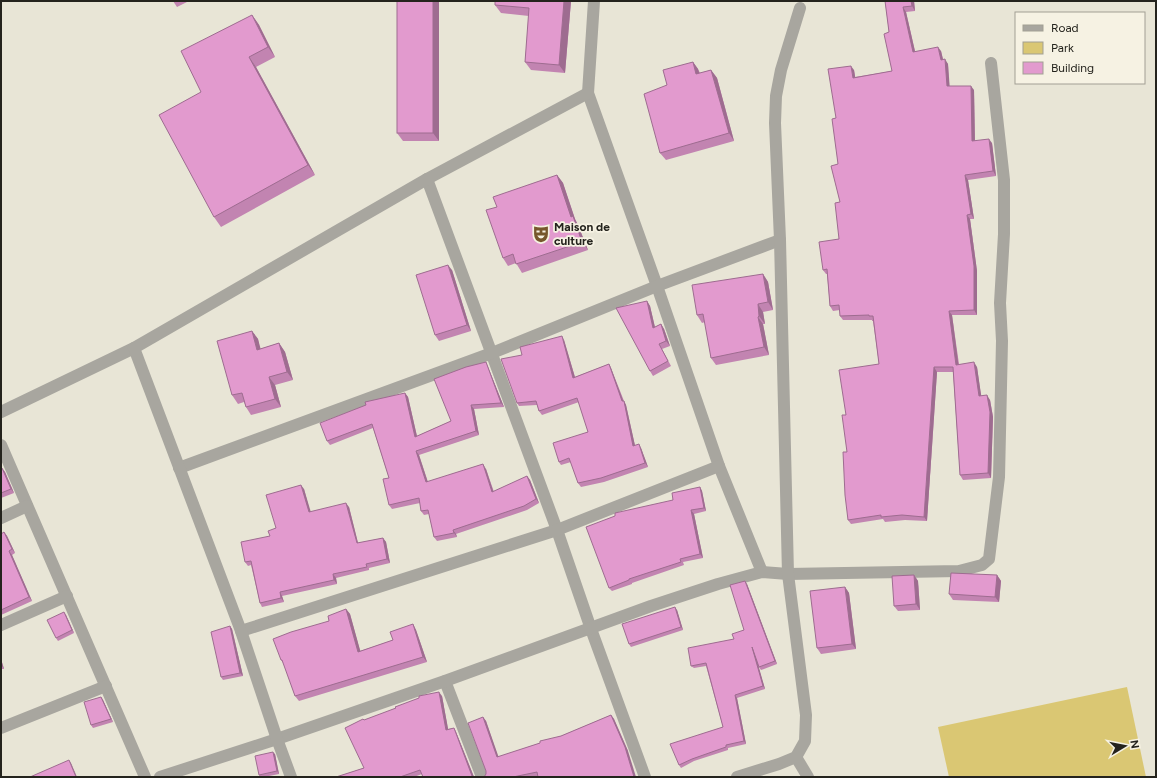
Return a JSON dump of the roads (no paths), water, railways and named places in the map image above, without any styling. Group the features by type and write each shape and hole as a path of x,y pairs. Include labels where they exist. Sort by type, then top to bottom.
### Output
{"street":[{"path":"594,1 588,93 719,466 762,572"},
{"path":"737,777 796,757 805,741 806,715 788,574 780,240 775,122 776,96 800,8"},
{"path":"160,777 277,739 445,681 666,601 718,584 762,572 788,574 959,571 982,566 989,559 999,477 1002,341 1001,296 1004,234 1004,180 991,63"},
{"path":"1,412 134,348 427,179 588,93"},
{"path":"427,179 557,530 645,777"},
{"path":"179,468 492,353 657,286 780,240"},
{"path":"134,348 241,631 291,777"},
{"path":"1,445 145,777"},
{"path":"241,631 557,530 719,466"},
{"path":"1,518 27,506"},
{"path":"1,625 67,596"},
{"path":"445,681 482,777"},
{"path":"1,728 106,686"},
{"path":"796,757 808,777"}],"place":[{"name":"Maison de culture","path":"541,234"}]}
